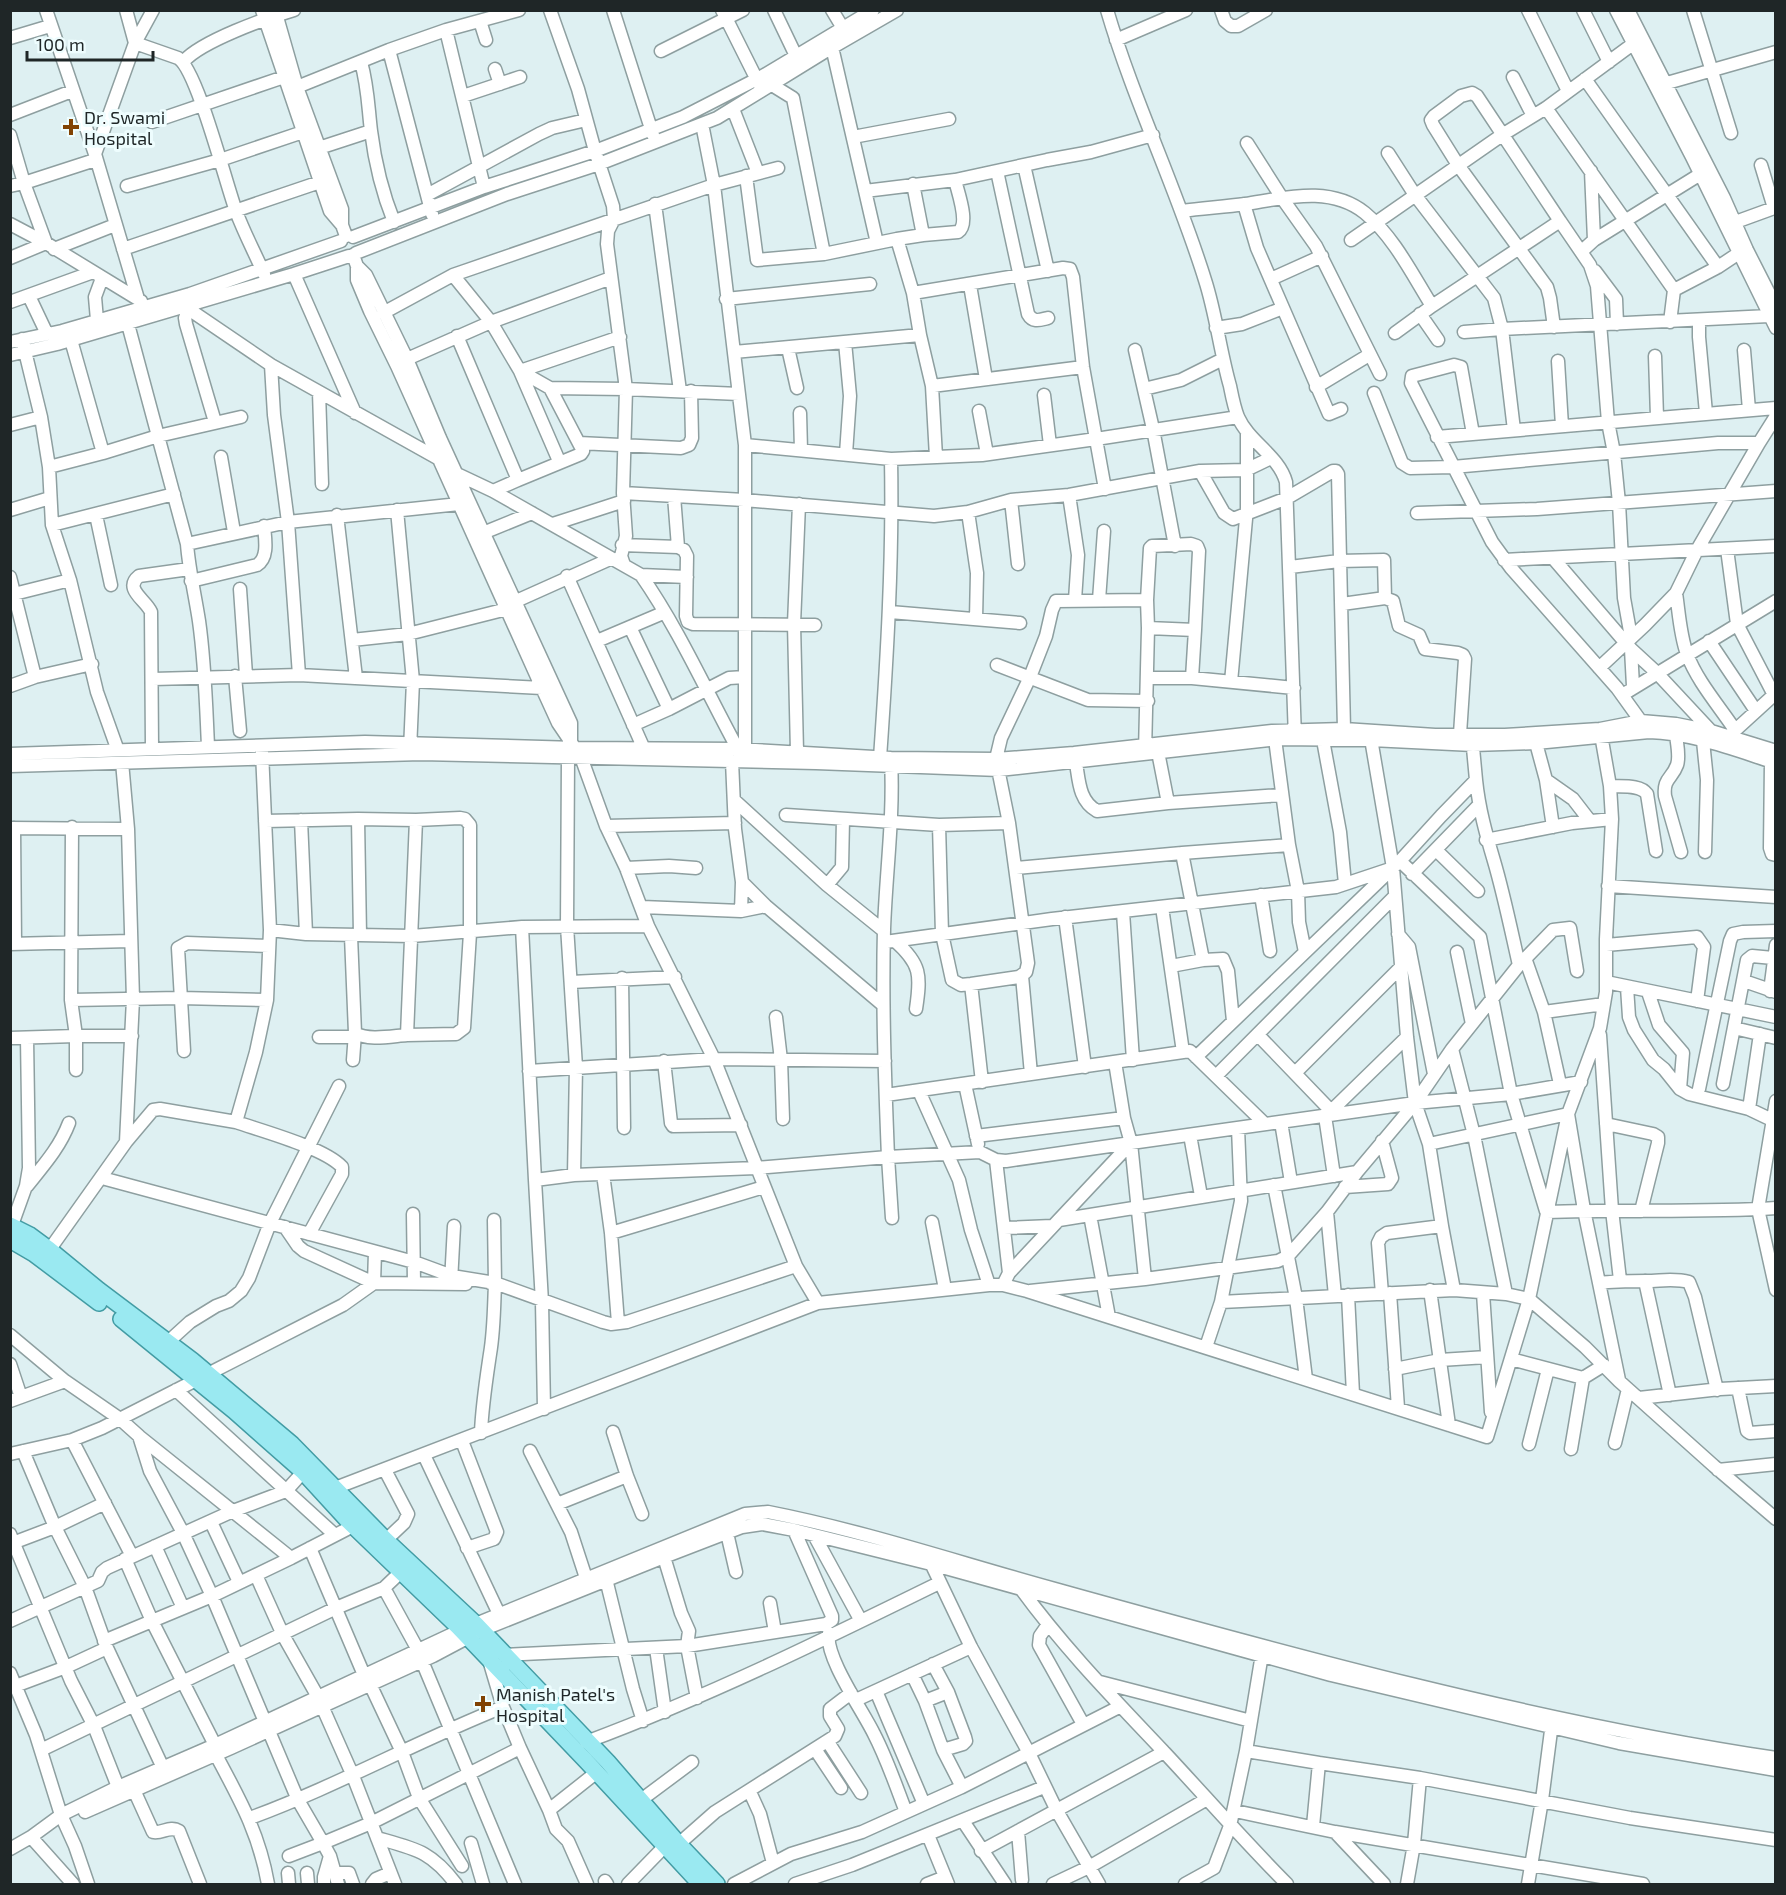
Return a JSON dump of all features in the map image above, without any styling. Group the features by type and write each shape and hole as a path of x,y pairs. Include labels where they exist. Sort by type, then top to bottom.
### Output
{"main road":[{"path":"11,1230 99,1290 168,1342 303,1472 353,1526 406,1568 472,1631 597,1772 671,1848 700,1884"},
{"path":"46,1255 131,1327 292,1444 386,1540 406,1568"},
{"path":"496,1657 608,1762 641,1800 671,1848 717,1884"}],"street":[{"path":"46,10 123,249 144,303"},
{"path":"126,10 135,43"},
{"path":"95,157 135,43 153,10"},
{"path":"184,61 194,51 269,14 294,10"},
{"path":"297,87 446,30 519,10"},
{"path":"550,10 578,89 613,206 614,219 607,238 626,389 624,497 626,536 621,556 624,565"},
{"path":"613,10 655,142"},
{"path":"661,51 724,15 743,10"},
{"path":"774,10 795,61"},
{"path":"832,10 846,33"},
{"path":"428,201 595,151 767,82 795,61 832,47 873,10"},
{"path":"10,356 71,340 126,318 144,303 191,302 354,257 507,194 599,164 702,124 733,109 795,61 846,33 897,10"},
{"path":"1107,10 1116,40 1182,211 1206,282 1238,417 1247,432 1284,475 1290,567 1295,734"},
{"path":"1116,40 1186,10"},
{"path":"1221,10 1231,26 1238,26 1266,10"},
{"path":"1528,10 1568,91"},
{"path":"1583,10 1610,62"},
{"path":"1616,10 1667,83 1705,171"},
{"path":"1628,10 1638,41 1731,224 1747,250 1774,312 1776,328"},
{"path":"1693,10 1731,133"},
{"path":"269,14 284,77 320,182 332,214 345,235"},
{"path":"269,14 342,209 345,235 340,250 354,257 366,275 406,359 483,533 542,688 558,723 574,750 626,868 648,926 714,1059 796,1266 818,1303"},
{"path":"724,15 767,82 793,98 824,254"},
{"path":"480,21 486,40"},
{"path":"10,38 50,26"},
{"path":"446,30 484,186"},
{"path":"1351,240 1502,135 1546,108 1638,41"},
{"path":"135,43 184,61 202,105 236,212 267,282"},
{"path":"832,47 877,243"},
{"path":"389,50 435,223"},
{"path":"1667,83 1776,52"},
{"path":"361,62 369,93 371,131 381,188 394,222"},
{"path":"495,69 500,84"},
{"path":"463,96 520,76"},
{"path":"152,122 284,77"},
{"path":"1513,77 1533,116"},
{"path":"1586,79 1718,267"},
{"path":"10,115 72,91"},
{"path":"1554,327 1549,292 1432,125 1431,120 1461,96 1472,93 1477,96 1590,265 1616,299 1617,324"},
{"path":"1546,108 1674,290 1670,322"},
{"path":"733,109 752,175 757,260 824,254 897,239 958,232 964,225 955,180"},
{"path":"853,137 950,119"},
{"path":"16,340 97,320 160,314 191,302 261,268 345,235 394,222 480,166 552,128 586,120"},
{"path":"702,124 714,185 745,445 745,677 740,755 734,800 742,882 741,911"},
{"path":"319,148 371,131"},
{"path":"127,186 220,160 303,132"},
{"path":"10,135 24,183 50,246"},
{"path":"866,191 955,180 1091,152 1153,135"},
{"path":"1247,143 1322,256 1380,374"},
{"path":"1388,153 1415,195 1494,298 1502,328 1515,430"},
{"path":"10,186 95,157"},
{"path":"1024,165 1048,271"},
{"path":"1731,224 1775,210 1761,165"},
{"path":"383,312 453,275 655,204 778,168"},
{"path":"1590,170 1594,240"},
{"path":"997,171 1019,276 1031,319 1048,318"},
{"path":"1582,251 1594,240 1705,171"},
{"path":"123,249 320,182"},
{"path":"913,184 923,235"},
{"path":"1182,211 1315,196 1333,198 1350,204 1365,214 1390,240 1432,306"},
{"path":"579,443 681,448 689,444 692,438 655,204"},
{"path":"1244,204 1257,248 1316,387 1329,414 1341,409"},
{"path":"1395,333 1560,221"},
{"path":"10,224 160,314"},
{"path":"1731,224 1739,253 1774,312"},
{"path":"10,258 115,225"},
{"path":"897,239 913,293 932,386 936,457"},
{"path":"1674,290 1739,253"},
{"path":"1270,279 1322,256"},
{"path":"354,257 357,280 459,504 571,723 574,750 567,926 576,1067 574,1175"},
{"path":"1590,265 1597,286 1608,422 1619,503 1624,598 1633,686"},
{"path":"913,293 1070,269 1073,277 1083,367 1105,489"},
{"path":"294,274 356,413"},
{"path":"10,302 98,275"},
{"path":"97,320 95,297 98,275"},
{"path":"453,275 491,322 520,371 559,461"},
{"path":"406,359 491,322 611,278"},
{"path":"726,299 870,284"},
{"path":"970,285 986,380"},
{"path":"29,296 47,334"},
{"path":"191,302 271,365 439,459 457,474 493,491 641,575 656,597 740,755"},
{"path":"191,302 185,318 186,324 215,422"},
{"path":"1217,330 1242,324 1283,309"},
{"path":"1464,332 1502,328 1670,322 1774,312"},
{"path":"1420,314 1438,340"},
{"path":"126,318 187,544 205,677 208,746"},
{"path":"1699,320 1706,413"},
{"path":"734,352 920,335"},
{"path":"457,336 518,480"},
{"path":"520,371 620,337"},
{"path":"16,340 27,352 41,417 49,466 52,525 70,580 98,692 120,756 128,829 133,999 126,1142"},
{"path":"71,340 103,453"},
{"path":"845,342 850,396 846,454"},
{"path":"788,348 797,388"},
{"path":"1135,350 1153,429 1175,546"},
{"path":"1744,350 1749,410"},
{"path":"1144,389 1181,380 1222,355"},
{"path":"1316,387 1369,355"},
{"path":"1655,356 1657,417"},
{"path":"1558,361 1562,426"},
{"path":"271,365 274,415 288,522 299,675"},
{"path":"1473,434 1461,367 1454,365 1416,374 1410,379 1437,437 1492,542 1504,560 1622,695 1649,732"},
{"path":"932,386 1083,367"},
{"path":"520,371 550,388 739,394"},
{"path":"493,491 559,461 581,454 582,447 550,388"},
{"path":"319,392 322,484"},
{"path":"1374,393 1405,466 1419,469 1718,443 1759,442"},
{"path":"1044,395 1050,446"},
{"path":"1437,437 1776,408"},
{"path":"979,411 987,454"},
{"path":"800,413 801,450"},
{"path":"1599,668 1629,643 1676,593 1729,495 1776,416"},
{"path":"10,425 41,417"},
{"path":"49,466 158,436 241,417"},
{"path":"745,445 891,459 936,457 987,454 1050,446 1238,417"},
{"path":"1231,682 1246,512 1247,432"},
{"path":"221,457 234,532"},
{"path":"553,524 624,497 674,496 744,500 934,516 968,512 1011,500 1069,495 1200,471 1246,470 1271,458"},
{"path":"891,459 887,761 891,821 888,938 883,1005 892,1218"},
{"path":"1200,471 1224,513 1233,519 1246,512 1287,498 1336,471 1342,604 1344,729"},
{"path":"1417,513 1537,509 1776,491"},
{"path":"52,525 174,494"},
{"path":"1069,495 1078,555 1075,600"},
{"path":"674,496 678,547"},
{"path":"10,510 50,498"},
{"path":"1011,500 1018,564"},
{"path":"187,544 288,522 337,515 459,504"},
{"path":"796,752 794,624 799,504"},
{"path":"397,510 413,681 410,749"},
{"path":"968,512 977,573 976,619"},
{"path":"483,533 532,513"},
{"path":"96,515 111,585"},
{"path":"337,515 356,678"},
{"path":"152,748 151,612 147,605 136,596 133,585 135,579 146,574 190,575 257,565 263,562 265,555 264,526"},
{"path":"1099,600 1104,531"},
{"path":"1145,749 1148,701 1146,600 1152,546 1191,544 1197,546 1199,551 1191,678"},
{"path":"622,545 678,547 684,550 687,556 686,616 688,622 704,625 815,625"},
{"path":"1504,560 1776,546"},
{"path":"1468,739 1557,737 1601,733 1649,732 1707,736 1732,733 1774,694 1737,624 1726,549"},
{"path":"1553,558 1656,672 1707,736 1705,852"},
{"path":"352,640 408,634 510,605 567,576 610,559"},
{"path":"1290,567 1339,561 1384,560 1384,598"},
{"path":"641,575 687,577"},
{"path":"567,576 644,749"},
{"path":"10,577 35,677"},
{"path":"13,595 70,580"},
{"path":"240,589 240,730"},
{"path":"1676,593 1687,654 1732,733 1774,755"},
{"path":"1342,604 1384,598 1393,601 1399,626 1419,635 1425,649 1463,655 1468,739 1486,840 1522,961 1544,1012 1560,1084"},
{"path":"1031,1074 1022,976 1028,967 1016,868 997,765 1001,738 1030,677 1046,636 1056,601 1146,600"},
{"path":"1622,695 1656,672 1774,604"},
{"path":"890,612 1020,623"},
{"path":"597,641 663,613"},
{"path":"630,627 669,709"},
{"path":"1148,628 1195,630"},
{"path":"1709,641 1756,711"},
{"path":"10,686 35,677 92,664"},
{"path":"997,665 1088,700 1148,701"},
{"path":"153,679 299,675 542,688"},
{"path":"633,724 669,709 729,678 745,677"},
{"path":"1148,678 1191,678 1294,688"},
{"path":"1601,733 1641,721 1677,724 1707,736 1774,755"},
{"path":"574,750 997,765 1076,763 1240,733 1295,734 1344,729 1371,736"},
{"path":"335,1488 818,1303 989,1286 1003,1286 1027,1291 1487,1437 1529,1299 1568,1114 1600,1028 1604,1004 1612,819 1610,786 1601,733"},
{"path":"997,765 1074,753 1145,749 1158,752 1275,739 1295,734 1323,740 1371,736 1536,743 1557,737"},
{"path":"1676,735 1677,767 1666,781 1664,788 1681,852"},
{"path":"1371,736 1396,865 1395,896 1398,934 1415,1103 1429,1144 1454,1290"},
{"path":"1275,739 1281,795 1298,891 1299,922 1305,952"},
{"path":"1323,740 1340,832 1345,884"},
{"path":"10,766 120,756 152,748 365,742 410,749"},
{"path":"1536,743 1546,780 1553,826"},
{"path":"236,1122 256,1052 267,1000 270,930 263,745"},
{"path":"10,754 262,758 410,749 644,749 740,755 796,752 887,761"},
{"path":"1158,752 1168,803"},
{"path":"1774,755 1770,848 1772,854 1776,855"},
{"path":"1076,763 1082,794 1097,811 1168,803 1281,795"},
{"path":"1196,1057 1396,865 1476,780"},
{"path":"1546,780 1573,799 1590,821"},
{"path":"1610,786 1638,788 1647,794 1656,851"},
{"path":"734,800 827,885 888,938 908,952 915,962 919,980 916,1009"},
{"path":"1412,874 1479,805"},
{"path":"786,815 939,825 1009,823"},
{"path":"265,821 460,818 469,822 470,933 464,1028 456,1034 319,1037"},
{"path":"353,1060 358,819"},
{"path":"827,885 842,867 843,819"},
{"path":"1486,840 1553,826 1612,819"},
{"path":"301,820 306,934"},
{"path":"407,1035 416,820"},
{"path":"606,826 735,823"},
{"path":"939,825 942,934 952,980 961,985 1022,976"},
{"path":"72,827 71,1000 76,1036 76,1070"},
{"path":"128,829 12,828 13,944 130,941"},
{"path":"1016,868 1289,844"},
{"path":"1436,850 1478,891"},
{"path":"1182,853 1203,960"},
{"path":"888,938 942,934 1065,917 1336,887 1396,865 1412,874 1480,937 1511,1094 1547,1212"},
{"path":"626,868 669,866 696,868"},
{"path":"742,882 766,906 883,1005"},
{"path":"1608,886 1776,897"},
{"path":"1262,895 1270,951"},
{"path":"1216,1076 1395,896"},
{"path":"642,907 741,911 766,906"},
{"path":"1162,907 1183,1052"},
{"path":"1123,912 1133,1060"},
{"path":"1065,917 1085,1067"},
{"path":"270,930 306,934 412,936 522,927 648,926"},
{"path":"522,927 542,1302 544,1409"},
{"path":"1027,1291 1229,1268 1278,1261 1288,1256 1328,1212 1345,1187 1415,1103 1452,1049 1522,961 1553,930 1570,928 1577,971"},
{"path":"1699,1089 1733,934 1776,931"},
{"path":"1398,934 1409,947 1434,1074"},
{"path":"1606,945 1697,937 1704,947 1697,1000"},
{"path":"184,1051 178,948 188,943 269,946"},
{"path":"1744,981 1773,991 1773,958 1776,945"},
{"path":"1456,952 1472,1024"},
{"path":"1723,1084 1748,957 1773,958"},
{"path":"1170,966 1223,958 1227,964 1233,1022"},
{"path":"1296,1072 1401,967"},
{"path":"571,982 675,977"},
{"path":"622,978 624,1128"},
{"path":"1606,982 1776,1017"},
{"path":"971,984 982,1082"},
{"path":"1627,987 1629,1017 1634,1030 1653,1060 1664,1069 1680,1089 1689,1094 1749,1109 1773,1119"},
{"path":"1648,992 1659,1025 1683,1053 1680,1089"},
{"path":"71,1000 180,998 267,1000"},
{"path":"1544,1012 1604,1004"},
{"path":"776,1017 781,1060 783,1119"},
{"path":"1600,1028 1612,1210 1620,1280"},
{"path":"1734,1028 1776,1038"},
{"path":"1749,1109 1760,1034"},
{"path":"1258,1035 1296,1072 1330,1114 1334,1176"},
{"path":"10,1038 132,1036"},
{"path":"1330,1114 1407,1037"},
{"path":"11,1230 26,1186 29,1168 27,1038"},
{"path":"1452,1049 1474,1135 1506,1294"},
{"path":"886,1095 1191,1051 1265,1124"},
{"path":"529,1071 714,1059 885,1061"},
{"path":"664,1061 673,1126 741,1125"},
{"path":"1115,1062 1124,1118 1131,1143 1145,1279"},
{"path":"535,1180 574,1175 756,1168 980,1152 996,1160 1015,1160 1330,1114 1511,1094 1581,1082"},
{"path":"965,1084 980,1152"},
{"path":"168,1342 190,1322 229,1301 241,1291 249,1278 270,1223 339,1086"},
{"path":"919,1091 959,1180 971,1230 989,1286"},
{"path":"1776,1101 1758,1209 1776,1290"},
{"path":"46,1255 126,1142 156,1109 236,1122 337,1161 342,1167 342,1174 309,1234"},
{"path":"1429,1144 1568,1114"},
{"path":"1568,1114 1599,1283 1624,1385 1615,1443"},
{"path":"976,1136 1124,1118"},
{"path":"1281,1122 1291,1182"},
{"path":"26,1186 48,1160 65,1134 69,1123"},
{"path":"1606,1124 1658,1137 1641,1211"},
{"path":"1206,1347 1221,1302 1241,1201 1238,1128"},
{"path":"1191,1135 1201,1196"},
{"path":"1345,1187 1388,1184 1392,1178 1382,1141"},
{"path":"1003,1286 1009,1273 1131,1143"},
{"path":"996,1160 1009,1273"},
{"path":"1004,1228 1056,1223 1201,1196 1357,1172"},
{"path":"603,1174 611,1233 618,1323"},
{"path":"102,1178 414,1262 451,1280"},
{"path":"1274,1185 1296,1298 1306,1379"},
{"path":"611,1233 764,1187"},
{"path":"1547,1212 1584,1210 1668,1212 1776,1208"},
{"path":"1328,1212 1353,1394"},
{"path":"413,1214 414,1284"},
{"path":"1090,1215 1109,1317"},
{"path":"481,1433 483,1398 491,1353 495,1283 494,1220"},
{"path":"932,1222 945,1289"},
{"path":"451,1280 454,1226"},
{"path":"1398,1408 1386,1294 1378,1243 1381,1236 1388,1233 1442,1226"},
{"path":"285,1227 304,1251 374,1283 414,1284 451,1280 495,1283 542,1302 603,1322 618,1323 796,1266"},
{"path":"374,1283 375,1252"},
{"path":"1599,1283 1620,1280 1677,1279 1689,1282 1695,1297 1717,1390"},
{"path":"1646,1281 1670,1395"},
{"path":"163,1768 105,1644 85,1587 17,1453 72,1440 120,1419 343,1305 374,1283"},
{"path":"1221,1302 1430,1290 1506,1294 1529,1299 1718,1470 1776,1519"},
{"path":"1430,1290 1449,1425"},
{"path":"1483,1293 1491,1418"},
{"path":"10,1335 65,1382 120,1419 291,1558"},
{"path":"1395,1369 1440,1360 1487,1358"},
{"path":"1511,1359 1583,1378 1604,1365"},
{"path":"10,1365 16,1399 65,1382"},
{"path":"1529,1444 1548,1369"},
{"path":"1571,1449 1583,1378"},
{"path":"1639,1398 1776,1386"},
{"path":"1738,1388 1747,1431 1750,1433 1776,1431"},
{"path":"176,1390 335,1535"},
{"path":"613,1432 642,1514"},
{"path":"139,1436 150,1471 213,1596 236,1656 298,1800 330,1856 337,1879 349,1874 353,1884"},
{"path":"72,1440 105,1503 129,1558 152,1621 250,1818 262,1851 264,1883"},
{"path":"462,1441 497,1532 494,1539 467,1548"},
{"path":"530,1451 571,1532 586,1578"},
{"path":"424,1455 499,1614"},
{"path":"1718,1470 1776,1464"},
{"path":"385,1470 408,1514 404,1523 386,1540"},
{"path":"10,1621 98,1581 102,1572 107,1568 233,1511 286,1491 303,1472"},
{"path":"557,1504 627,1476"},
{"path":"105,1503 54,1527 12,1540 66,1667 94,1726 120,1791"},
{"path":"472,1631 499,1614 745,1514 768,1512 929,1559 1021,1589 1263,1650"},
{"path":"211,1522 239,1582"},
{"path":"120,1791 134,1790 472,1631 742,1527 762,1524 929,1559 1263,1650 1331,1675 1552,1722 1776,1758"},
{"path":"13,1687 66,1667 105,1644 152,1621 213,1596 353,1526"},
{"path":"795,1530 832,1620 828,1638 829,1646 878,1743 906,1812"},
{"path":"727,1533 736,1572"},
{"path":"814,1535 861,1622"},
{"path":"154,1546 183,1608"},
{"path":"310,1548 367,1679 402,1752 419,1798 462,1866"},
{"path":"664,1557 681,1613 689,1631 687,1646 697,1698"},
{"path":"929,1559 971,1647 1057,1811 1099,1884"},
{"path":"41,1750 336,1608 384,1588 406,1568"},
{"path":"256,1575 353,1776 393,1879 376,1879 372,1884"},
{"path":"606,1579 643,1721"},
{"path":"586,1742 697,1698 828,1638 939,1583"},
{"path":"384,1588 420,1656 471,1773 515,1884"},
{"path":"1021,1589 1047,1626 1100,1682 1119,1707 1287,1884"},
{"path":"771,1603 775,1632"},
{"path":"587,1884 567,1841 556,1829 503,1707 496,1657 687,1646 826,1624 832,1620"},
{"path":"1047,1626 1040,1636 1039,1645 1083,1724"},
{"path":"628,1884 707,1818 750,1792 786,1766 828,1742 838,1732 830,1716 830,1709 853,1696 876,1691 971,1647"},
{"path":"656,1648 665,1712"},
{"path":"1185,1884 1202,1880 1215,1866 1235,1811 1263,1650"},
{"path":"933,1664 948,1692 966,1741 959,1746 943,1750"},
{"path":"10,1673 13,1687 41,1750 88,1884"},
{"path":"912,1674 925,1701 943,1750 962,1787"},
{"path":"1100,1682 1251,1721"},
{"path":"876,1691 924,1804"},
{"path":"925,1701 948,1692"},
{"path":"250,1818 353,1776 450,1728 503,1707"},
{"path":"734,1884 791,1854 862,1832 962,1787 1119,1707"},
{"path":"1552,1722 1619,1743 1776,1770"},
{"path":"1528,1884 1552,1722"},
{"path":"828,1742 861,1793"},
{"path":"289,1856 371,1823 520,1748"},
{"path":"815,1749 841,1788"},
{"path":"12,1847 63,1818 163,1768 216,1750"},
{"path":"1246,1750 1420,1778 1630,1818 1776,1839"},
{"path":"981,1851 1164,1752"},
{"path":"641,1800 692,1762"},
{"path":"1312,1826 1319,1763"},
{"path":"549,1809 597,1772"},
{"path":"1407,1884 1414,1844 1420,1778"},
{"path":"795,1884 820,1880 1044,1786"},
{"path":"134,1790 153,1832 158,1833 172,1828 179,1831 200,1884"},
{"path":"750,1792 760,1814 773,1863"},
{"path":"1053,1884 1089,1867 1207,1798"},
{"path":"1235,1811 1335,1832 1643,1884"},
{"path":"963,1821 1005,1884"},
{"path":"1018,1831 1022,1880"},
{"path":"1335,1832 1384,1884"},
{"path":"927,1884 947,1881 928,1835"},
{"path":"31,1837 74,1884"},
{"path":"377,1838 426,1853 445,1870 456,1884"},
{"path":"471,1843 483,1884"},
{"path":"324,1884 330,1856"}],"place":[{"name":"Dr. Swami Hospital","path":"71,127"},
{"name":"Manish Patel's Hospital","path":"483,1704"}]}
